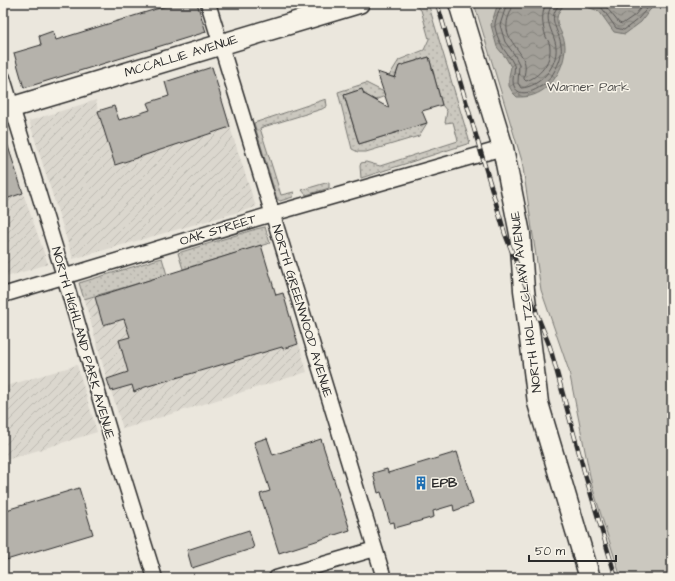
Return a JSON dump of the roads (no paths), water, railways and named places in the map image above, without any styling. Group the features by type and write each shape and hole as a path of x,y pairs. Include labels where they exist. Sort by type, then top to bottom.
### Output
{"main road":[{"name":"MCCALLIE AVENUE","path":"8,109 359,3"},
{"name":"NORTH HOLTZCLAW AVENUE","path":"459,3 503,148 520,234 524,290 538,403 590,578"}],"street":[{"name":"NORTH GREENWOOD AVENUE","path":"208,3 384,578"},
{"name":"NORTH HIGHLAND PARK AVENUE","path":"3,78 8,109 64,276 111,437 155,578"},
{"name":"OAK STREET","path":"3,295 272,214 503,148"},
{"path":"276,578 375,549"}],"water":[{"path":"498,3 672,3 672,6 656,4 641,22 625,34 614,32 599,11 581,5 565,4 557,16 558,26 565,47 562,63 555,78 538,93 525,97 517,97 509,86 511,67 497,47 491,25"}],"railway":[{"path":"437,3 505,234 550,347 584,471 616,578"}],"place":[{"name":"EPB","path":"421,483"}],"park label":[{"name":"Warner Park","path":"588,87"}]}
